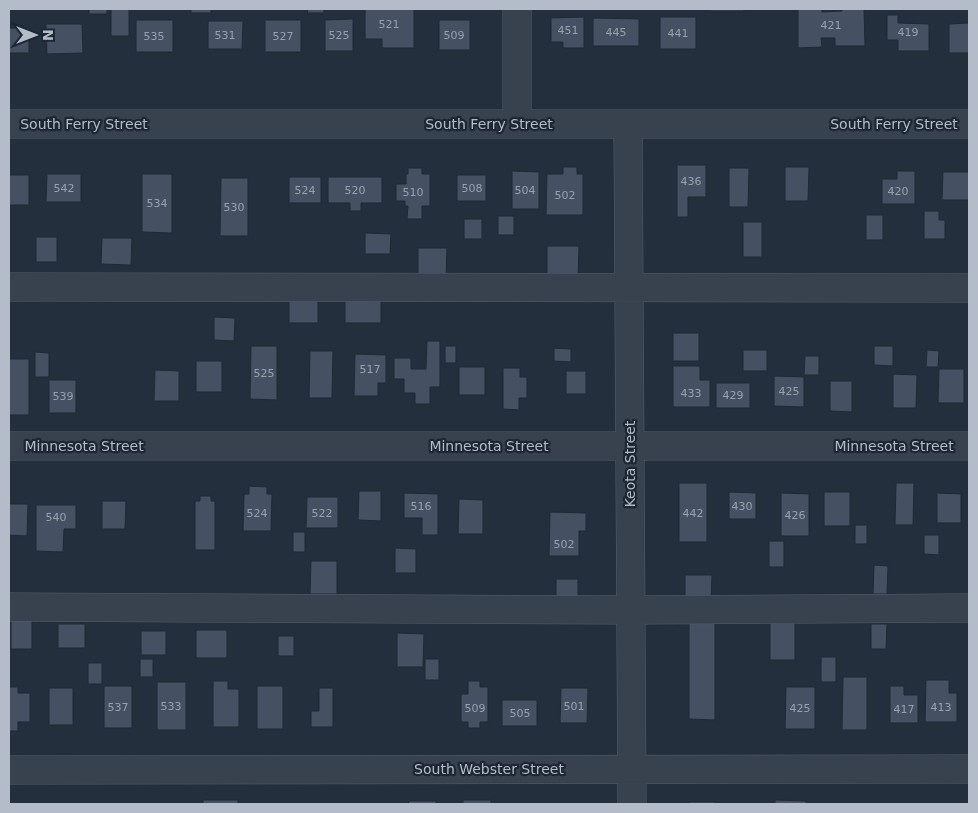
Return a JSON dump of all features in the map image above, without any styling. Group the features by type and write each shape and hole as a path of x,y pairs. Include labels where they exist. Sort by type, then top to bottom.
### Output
{"street":[{"path":"517,9 517,124"},
{"name":"South Ferry Street","path":"9,124 969,124"},
{"name":"Keota Street","path":"628,124 632,804"},
{"path":"9,287 969,288"},
{"name":"Minnesota Street","path":"9,446 969,446"},
{"path":"9,607 631,610 969,608"},
{"name":"South Webster Street","path":"9,770 969,769"}],"building":[{"path":"89,9 107,9 107,14 89,14"},
{"path":"111,9 129,9 129,36 111,36"},
{"path":"191,9 211,9 211,13 191,13"},
{"path":"307,9 324,9 324,13 308,13"},
{"path":"365,9 414,9 414,48 382,48 382,39 365,39"},
{"path":"710,9 744,9 744,11 710,11"},
{"path":"798,9 822,9 822,12 842,11 842,9 864,9 865,46 835,46 835,38 821,38 822,47 798,48"},
{"path":"887,15 898,15 898,23 929,24 929,51 898,51 898,40 887,40"},
{"path":"584,17 584,48 563,48 563,42 551,42 551,18"},
{"path":"660,17 696,17 696,49 660,49"},
{"path":"593,18 639,19 639,46 593,46"},
{"path":"353,19 353,51 325,51 325,20"},
{"path":"136,20 173,20 173,52 136,52"},
{"path":"265,20 301,20 301,52 265,52"},
{"path":"439,20 470,20 470,50 439,50"},
{"path":"208,21 243,21 242,49 208,49"},
{"path":"969,23 969,53 949,53 949,24"},
{"path":"46,24 82,24 83,53 47,54"},
{"path":"9,28 29,28 29,53 9,53"},
{"path":"677,165 706,165 706,197 688,197 688,217 677,217"},
{"path":"563,167 577,167 577,174 583,174 583,215 546,215 547,174 563,174"},
{"path":"785,167 809,167 808,201 785,201"},
{"path":"408,168 422,168 422,174 430,174 430,206 422,206 422,219 407,219 408,206 405,206 405,201 396,201 396,184 406,184"},
{"path":"729,168 749,168 748,207 729,207"},
{"path":"512,171 539,172 539,209 512,209"},
{"path":"897,171 915,171 915,204 882,204 882,179 897,179"},
{"path":"943,172 969,172 969,200 942,200"},
{"path":"47,174 81,174 81,202 46,202"},
{"path":"142,174 172,174 172,233 142,232"},
{"path":"9,175 29,175 29,205 9,205"},
{"path":"457,175 486,175 486,201 457,201"},
{"path":"289,177 321,177 321,203 289,203"},
{"path":"328,177 382,177 382,203 361,203 361,211 350,211 350,203 328,203"},
{"path":"221,178 248,178 248,236 220,236"},
{"path":"924,211 939,211 939,220 945,220 945,239 924,239"},
{"path":"866,215 883,215 883,240 866,240"},
{"path":"498,216 514,216 514,235 498,235"},
{"path":"464,219 482,219 482,239 464,239"},
{"path":"743,222 762,222 762,257 743,257"},
{"path":"365,233 391,234 390,254 365,254"},
{"path":"36,237 57,237 57,262 36,262"},
{"path":"102,238 132,238 131,265 101,264"},
{"path":"547,246 579,246 578,278 547,278"},
{"path":"418,248 447,248 446,278 418,277"},
{"path":"289,300 318,300 318,323 289,323"},
{"path":"345,300 381,301 381,323 345,323"},
{"path":"214,317 235,318 234,341 214,340"},
{"path":"673,333 699,333 699,361 673,361"},
{"path":"427,341 440,341 440,387 430,387 430,404 415,404 415,393 404,393 404,379 394,379 394,358 411,358 411,369 426,369"},
{"path":"251,346 277,346 277,400 250,399"},
{"path":"445,346 456,346 456,363 445,363"},
{"path":"874,346 893,346 893,366 874,365"},
{"path":"554,348 571,349 571,362 554,361"},
{"path":"743,350 767,350 767,371 743,371"},
{"path":"927,350 939,351 938,367 926,367"},
{"path":"310,351 333,351 332,398 309,398"},
{"path":"35,352 49,353 49,377 35,377"},
{"path":"355,354 386,355 386,383 378,383 378,396 354,396"},
{"path":"805,356 819,356 819,375 804,375"},
{"path":"9,359 29,359 29,415 9,415"},
{"path":"196,361 222,361 222,392 196,392"},
{"path":"673,366 700,366 700,380 710,380 710,407 673,407"},
{"path":"459,367 485,367 485,395 459,395"},
{"path":"503,368 520,368 520,377 527,377 527,398 519,398 519,410 503,409"},
{"path":"939,369 964,369 964,403 938,403"},
{"path":"155,370 179,371 179,401 154,401"},
{"path":"566,371 586,371 586,394 566,394"},
{"path":"893,374 917,375 916,408 893,408"},
{"path":"774,376 804,377 804,407 774,406"},
{"path":"49,380 76,380 76,413 49,413"},
{"path":"830,381 852,381 852,412 830,411"},
{"path":"716,383 750,383 750,408 716,408"},
{"path":"679,483 707,483 707,542 679,542"},
{"path":"896,483 914,483 913,525 895,525"},
{"path":"249,486 267,487 267,494 272,494 271,531 243,531 244,494 249,494"},
{"path":"359,491 381,491 381,521 358,520"},
{"path":"729,492 756,493 756,519 729,519"},
{"path":"824,492 850,492 850,526 824,526"},
{"path":"404,493 438,494 438,535 422,535 422,518 404,518"},
{"path":"781,493 809,494 809,536 781,536"},
{"path":"937,493 961,494 961,523 937,523"},
{"path":"200,496 211,496 211,501 215,501 215,550 195,550 195,501 200,501"},
{"path":"307,497 338,497 338,528 306,528"},
{"path":"459,499 483,500 483,534 458,534"},
{"path":"102,501 126,501 125,529 102,529"},
{"path":"9,504 28,504 27,536 9,535"},
{"path":"36,505 76,505 76,529 64,529 63,552 36,551"},
{"path":"550,512 586,513 586,531 579,531 579,556 549,556"},
{"path":"855,525 867,525 867,544 855,544"},
{"path":"293,532 305,532 305,552 293,552"},
{"path":"924,535 939,535 939,555 924,554"},
{"path":"769,541 784,541 784,567 769,567"},
{"path":"395,548 416,549 416,573 395,573"},
{"path":"311,561 337,561 337,594 310,594"},
{"path":"874,565 888,566 887,594 873,594"},
{"path":"685,575 712,575 711,601 685,601"},
{"path":"556,579 578,579 578,599 556,599"},
{"path":"11,619 32,619 32,649 11,649"},
{"path":"689,619 715,619 715,720 689,719"},
{"path":"770,623 795,623 795,660 770,660"},
{"path":"58,624 85,624 85,648 58,648"},
{"path":"871,624 887,624 886,649 871,649"},
{"path":"196,630 227,630 227,658 196,658"},
{"path":"141,631 166,631 166,655 141,655"},
{"path":"397,633 424,634 423,667 397,667"},
{"path":"278,636 294,636 294,656 278,656"},
{"path":"821,657 836,657 836,682 821,682"},
{"path":"140,659 153,659 153,677 140,677"},
{"path":"425,659 439,659 439,680 425,680"},
{"path":"88,663 102,663 102,684 88,684"},
{"path":"843,677 867,677 867,730 842,730"},
{"path":"926,680 949,680 949,693 957,693 957,722 925,722"},
{"path":"213,681 228,681 228,689 239,689 239,727 213,727"},
{"path":"468,681 480,681 480,687 488,687 488,722 480,722 480,728 468,728 468,722 461,722 461,694 468,694"},
{"path":"157,682 186,682 186,730 157,730"},
{"path":"104,686 132,686 132,728 104,728"},
{"path":"257,686 283,686 283,729 257,729"},
{"path":"890,686 904,686 904,695 918,695 918,723 890,723"},
{"path":"9,687 18,687 18,693 30,693 30,722 18,722 18,731 9,731"},
{"path":"786,687 815,687 815,729 785,729"},
{"path":"49,688 73,688 73,725 49,725"},
{"path":"319,688 333,688 333,727 311,727 311,711 319,711"},
{"path":"561,688 588,688 587,723 560,723"},
{"path":"502,700 537,700 537,726 502,726"},
{"path":"203,800 238,800 238,804 203,804"},
{"path":"463,800 491,800 491,804 463,804"},
{"path":"775,800 806,801 806,804 775,804"},
{"path":"409,801 436,801 436,804 408,804"},
{"path":"689,802 715,802 715,804 689,804"}]}
